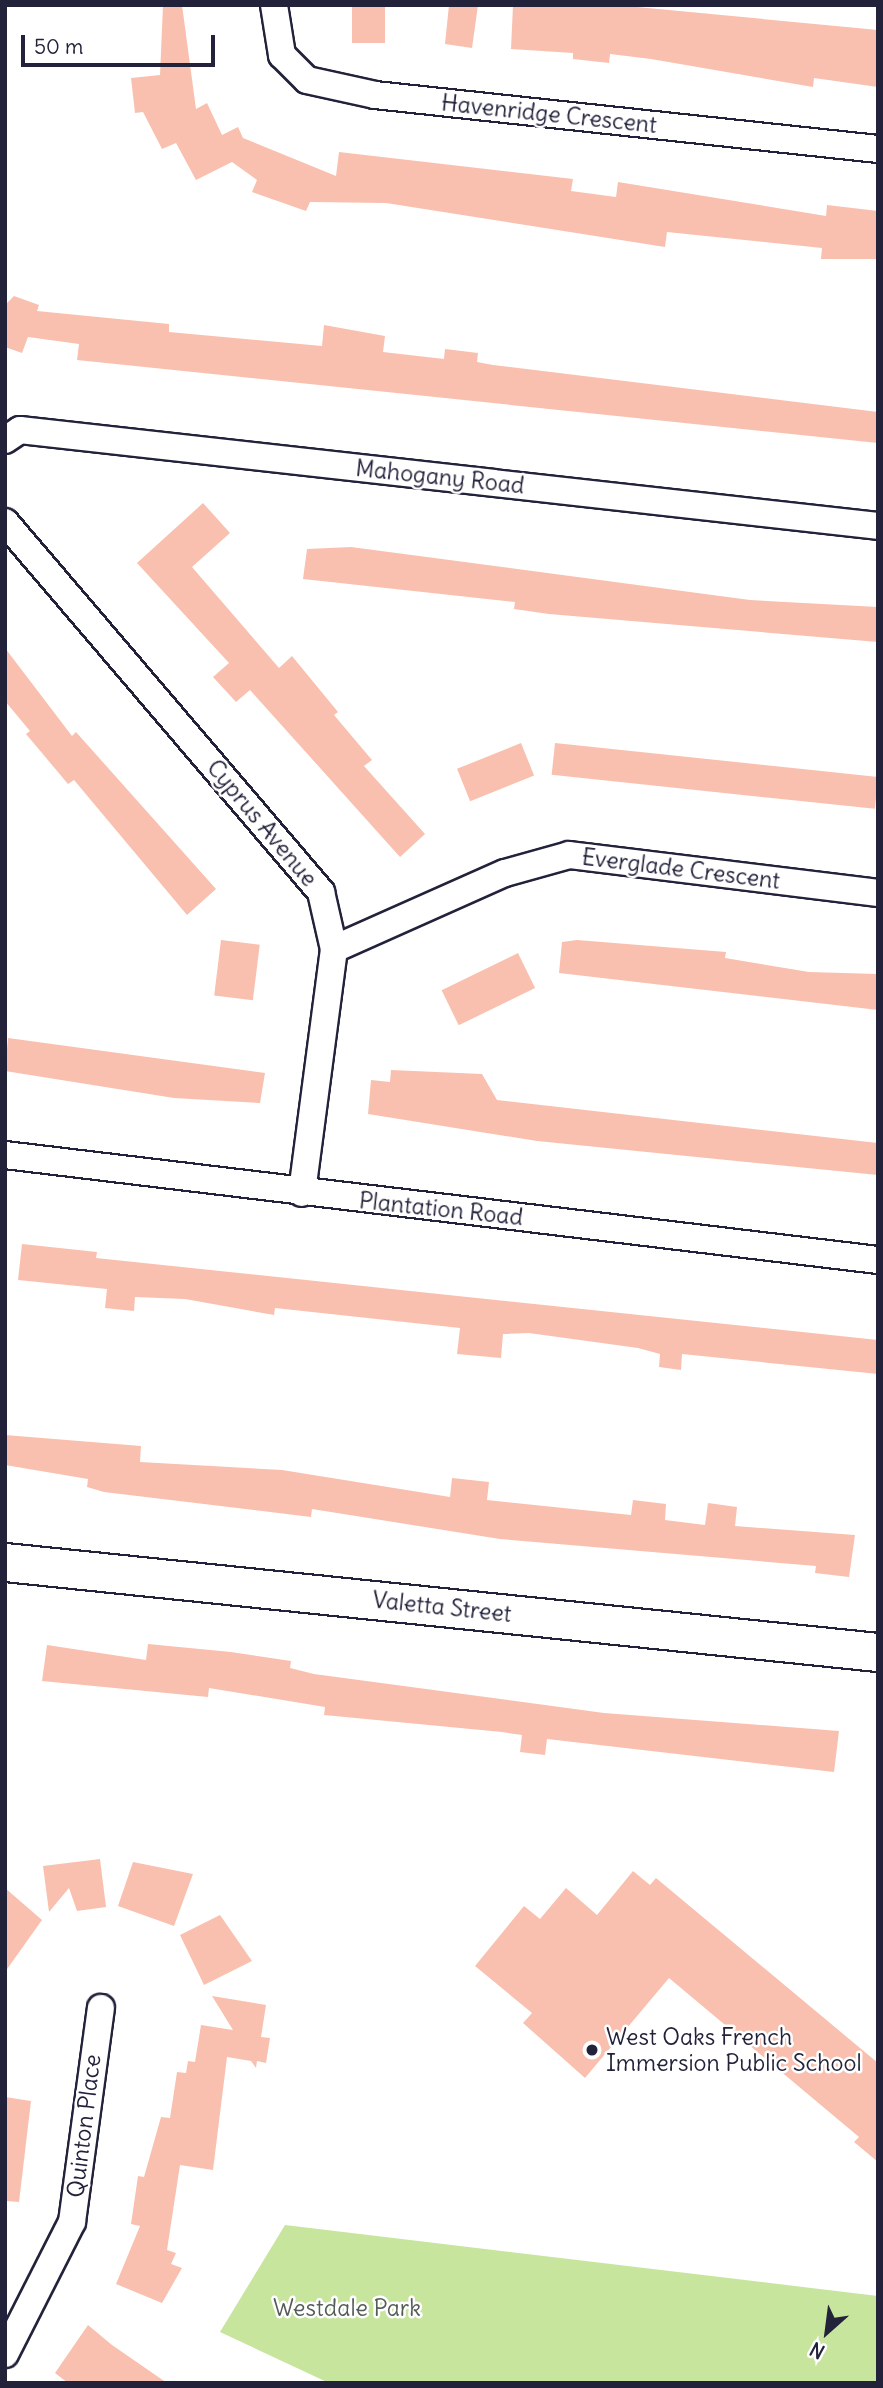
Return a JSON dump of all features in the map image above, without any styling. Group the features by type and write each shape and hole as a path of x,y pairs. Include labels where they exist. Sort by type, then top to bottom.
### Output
{"street":[{"name":"Havenridge Crescent","path":"274,5 282,55 306,80 375,95 878,149"},
{"name":"Mahogany Road","path":"5,440 20,430 878,526"},
{"name":"Cyprus Avenue","path":"5,522 321,892 334,949 302,1193"},
{"name":"Everglade Crescent","path":"334,949 505,873 569,855 878,893"},
{"name":"Plantation Road","path":"5,1155 302,1193 878,1260"},
{"name":"Valetta Street","path":"5,1562 878,1651"},
{"name":"Quinton Place","path":"5,2354 72,2222 101,2008"}],"green space":[{"name":"Westdale Park","path":"285,2225 878,2296 878,2383 329,2383 220,2332"}],"building":[{"path":"163,5 182,5 196,109 207,103 222,135 238,127 243,138 336,176 339,152 573,179 571,191 616,197 618,182 826,216 827,205 878,211 878,259 821,259 822,248 667,232 665,247 386,203 310,202 306,211 252,192 257,180 232,162 196,180 176,143 162,149 143,112 135,113 131,78 160,75"},
{"path":"352,5 385,5 385,43 352,43"},
{"path":"449,5 478,5 472,48 445,44"},
{"path":"513,5 616,5 878,30 878,87 814,78 813,87 651,59 610,54 609,63 573,59 573,53 511,49"},
{"path":"14,296 39,305 37,311 169,324 169,332 322,346 324,325 385,336 383,352 444,359 445,349 478,353 477,362 493,365 878,412 878,443 77,360 79,344 28,337 22,353 5,347 5,305"},
{"path":"203,503 230,533 192,567 279,668 292,656 338,712 334,715 372,760 364,766 425,834 400,857 250,690 236,702 213,677 229,663 137,563"},
{"path":"351,547 750,600 878,607 878,642 549,614 514,609 515,602 303,579 307,549"},
{"path":"5,648 72,736 76,732 216,889 187,915 74,780 68,784 26,734 30,731 5,701"},
{"path":"521,743 534,775 470,801 457,769"},
{"path":"555,743 878,777 875,809 552,775"},
{"path":"221,940 260,945 253,1000 214,996"},
{"path":"577,940 726,952 725,958 809,972 878,974 878,1010 559,973 562,942"},
{"path":"518,953 535,988 459,1025 442,990"},
{"path":"8,1038 265,1073 260,1103 174,1098 5,1071"},
{"path":"391,1070 482,1074 497,1100 878,1143 878,1175 537,1141 368,1114 371,1080 390,1082"},
{"path":"22,1244 97,1252 96,1258 878,1340 878,1374 682,1354 681,1370 659,1367 660,1354 638,1348 529,1333 503,1334 501,1358 457,1354 460,1328 275,1308 274,1315 185,1299 135,1297 134,1311 105,1308 107,1289 18,1280"},
{"path":"5,1435 141,1446 140,1462 282,1470 450,1497 452,1478 489,1482 487,1500 631,1515 633,1500 666,1504 665,1520 705,1525 708,1503 737,1507 735,1526 855,1535 849,1577 815,1573 816,1566 500,1539 312,1509 311,1517 104,1492 87,1487 88,1479 5,1465"},
{"path":"148,1644 291,1661 290,1668 314,1674 604,1713 839,1731 834,1772 547,1739 545,1755 520,1752 522,1735 324,1715 325,1707 209,1688 208,1697 42,1681 47,1645 146,1660"},
{"path":"100,1859 106,1907 77,1911 69,1888 49,1912 43,1866"},
{"path":"133,1862 193,1874 174,1926 118,1906"},
{"path":"633,1871 650,1885 656,1878 878,2063 878,2162 854,2142 859,2137 669,1978 585,2078 523,2023 532,2013 475,1966 524,1906 540,1919 566,1888 597,1915"},
{"path":"5,1888 42,1920 5,1972"},
{"path":"220,1915 252,1961 204,1985 180,1935"},
{"path":"212,1996 266,2005 261,2037 270,2038 266,2063 257,2061 256,2068 251,2061 227,2057 213,2170 180,2165 167,2250 176,2253 171,2264 182,2268 162,2303 116,2284 140,2226 131,2224 138,2176 144,2177 161,2117 170,2118 177,2072 186,2073 188,2061 195,2062 201,2025 233,2030"},
{"path":"5,2097 31,2101 19,2202 5,2201"},
{"path":"88,2325 167,2383 68,2383 55,2373"}],"place":[{"name":"West Oaks French Immersion Public School","path":"592,2050"}]}
